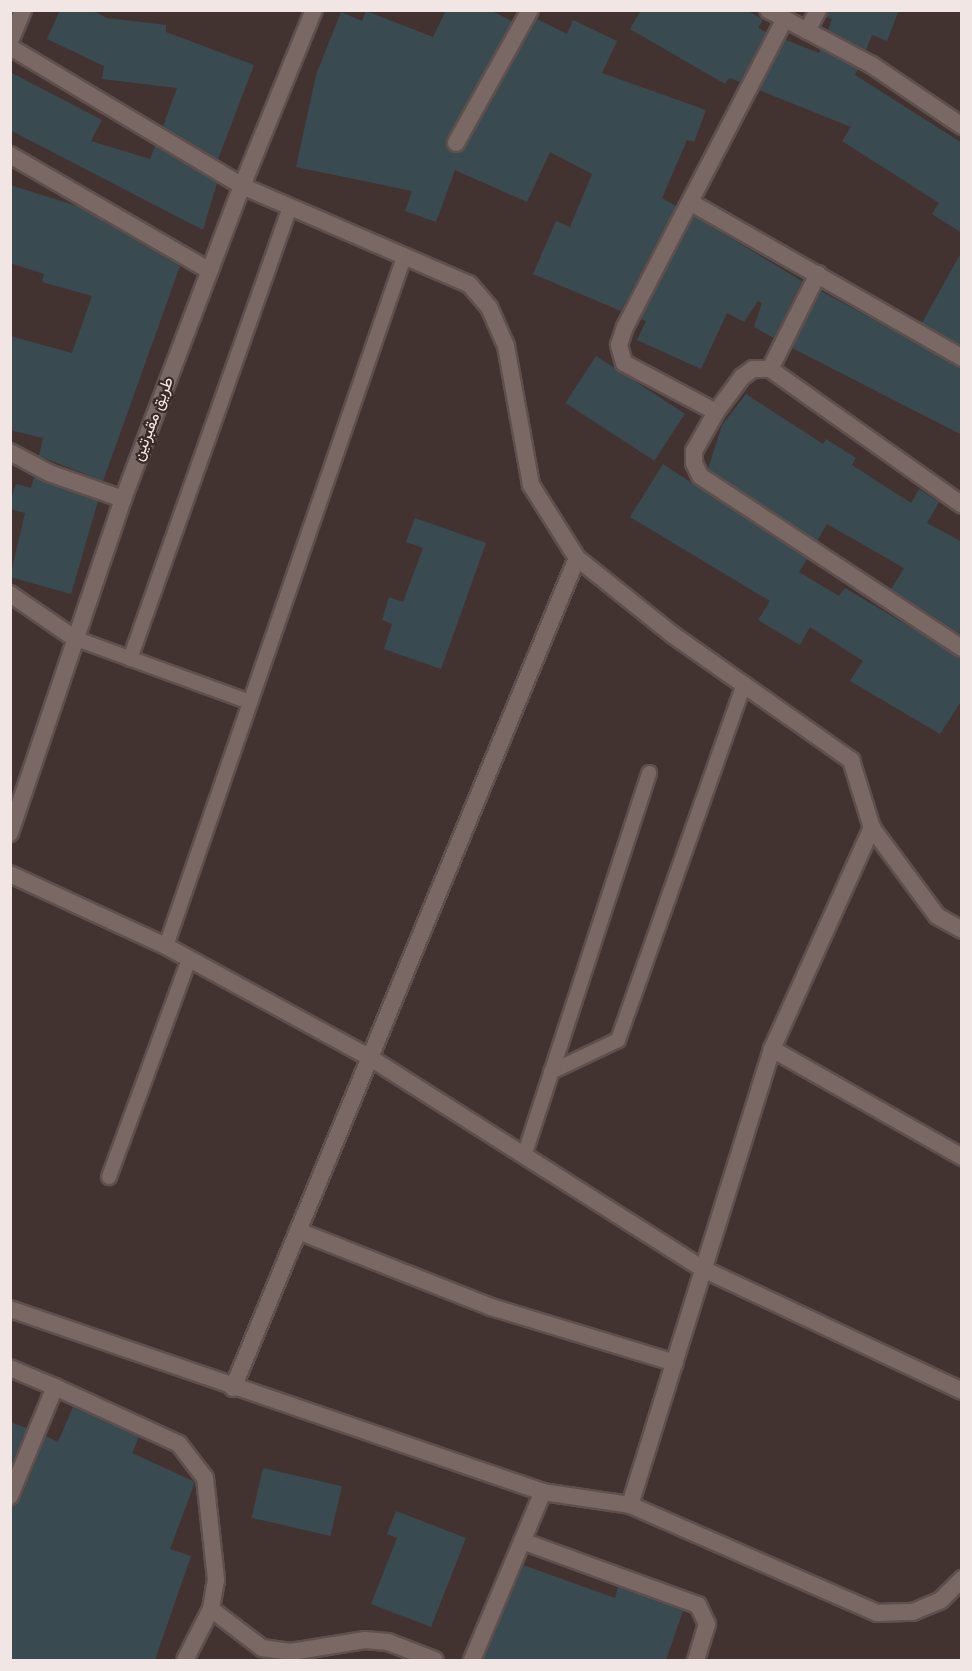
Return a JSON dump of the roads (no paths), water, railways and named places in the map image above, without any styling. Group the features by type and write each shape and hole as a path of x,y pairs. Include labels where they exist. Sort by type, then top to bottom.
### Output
{"street":[{"path":"10,41 23,10"},
{"name":"طريق مقبرتين","path":"12,823 123,499 242,186 314,10"},
{"path":"456,143 530,10"},
{"path":"768,10 872,65 962,126"},
{"path":"807,31 818,10"},
{"path":"716,412 624,363 619,345 625,327 784,20"},
{"path":"10,47 242,186 469,284 489,307 506,346 531,485 577,558 744,684 850,760 872,828 937,916 962,930"},
{"path":"10,154 210,271"},
{"path":"690,202 962,358"},
{"path":"770,369 818,274"},
{"path":"962,505 770,369 753,369 742,377 716,412 694,451 694,463 700,476 962,648"},
{"path":"10,452 42,470 123,499"},
{"path":"233,1388 577,558"},
{"path":"10,594 74,639"},
{"path":"630,1505 772,1049 872,828"},
{"path":"10,874 166,946 369,1057 704,1269 962,1391"},
{"path":"772,1049 962,1157"},
{"path":"298,1231 490,1307 675,1363"},
{"path":"10,1309 233,1388 543,1492 630,1505 877,1613 913,1612 941,1600 962,1580"},
{"path":"10,1368 180,1444 205,1478 216,1580 211,1609 185,1660"},
{"path":"10,1496 55,1387"},
{"path":"472,1660 543,1492"},
{"path":"522,1541 698,1605 707,1624 696,1660"},
{"path":"211,1609 262,1648 291,1652 336,1653 365,1640 388,1642 435,1660"}],"lane":[{"path":"130,659 290,207"},
{"path":"166,946 405,256"},
{"path":"74,639 250,702"},
{"path":"551,1072 618,1040 744,684"},
{"path":"524,1156 649,773"},
{"path":"110,1177 189,958"}]}
